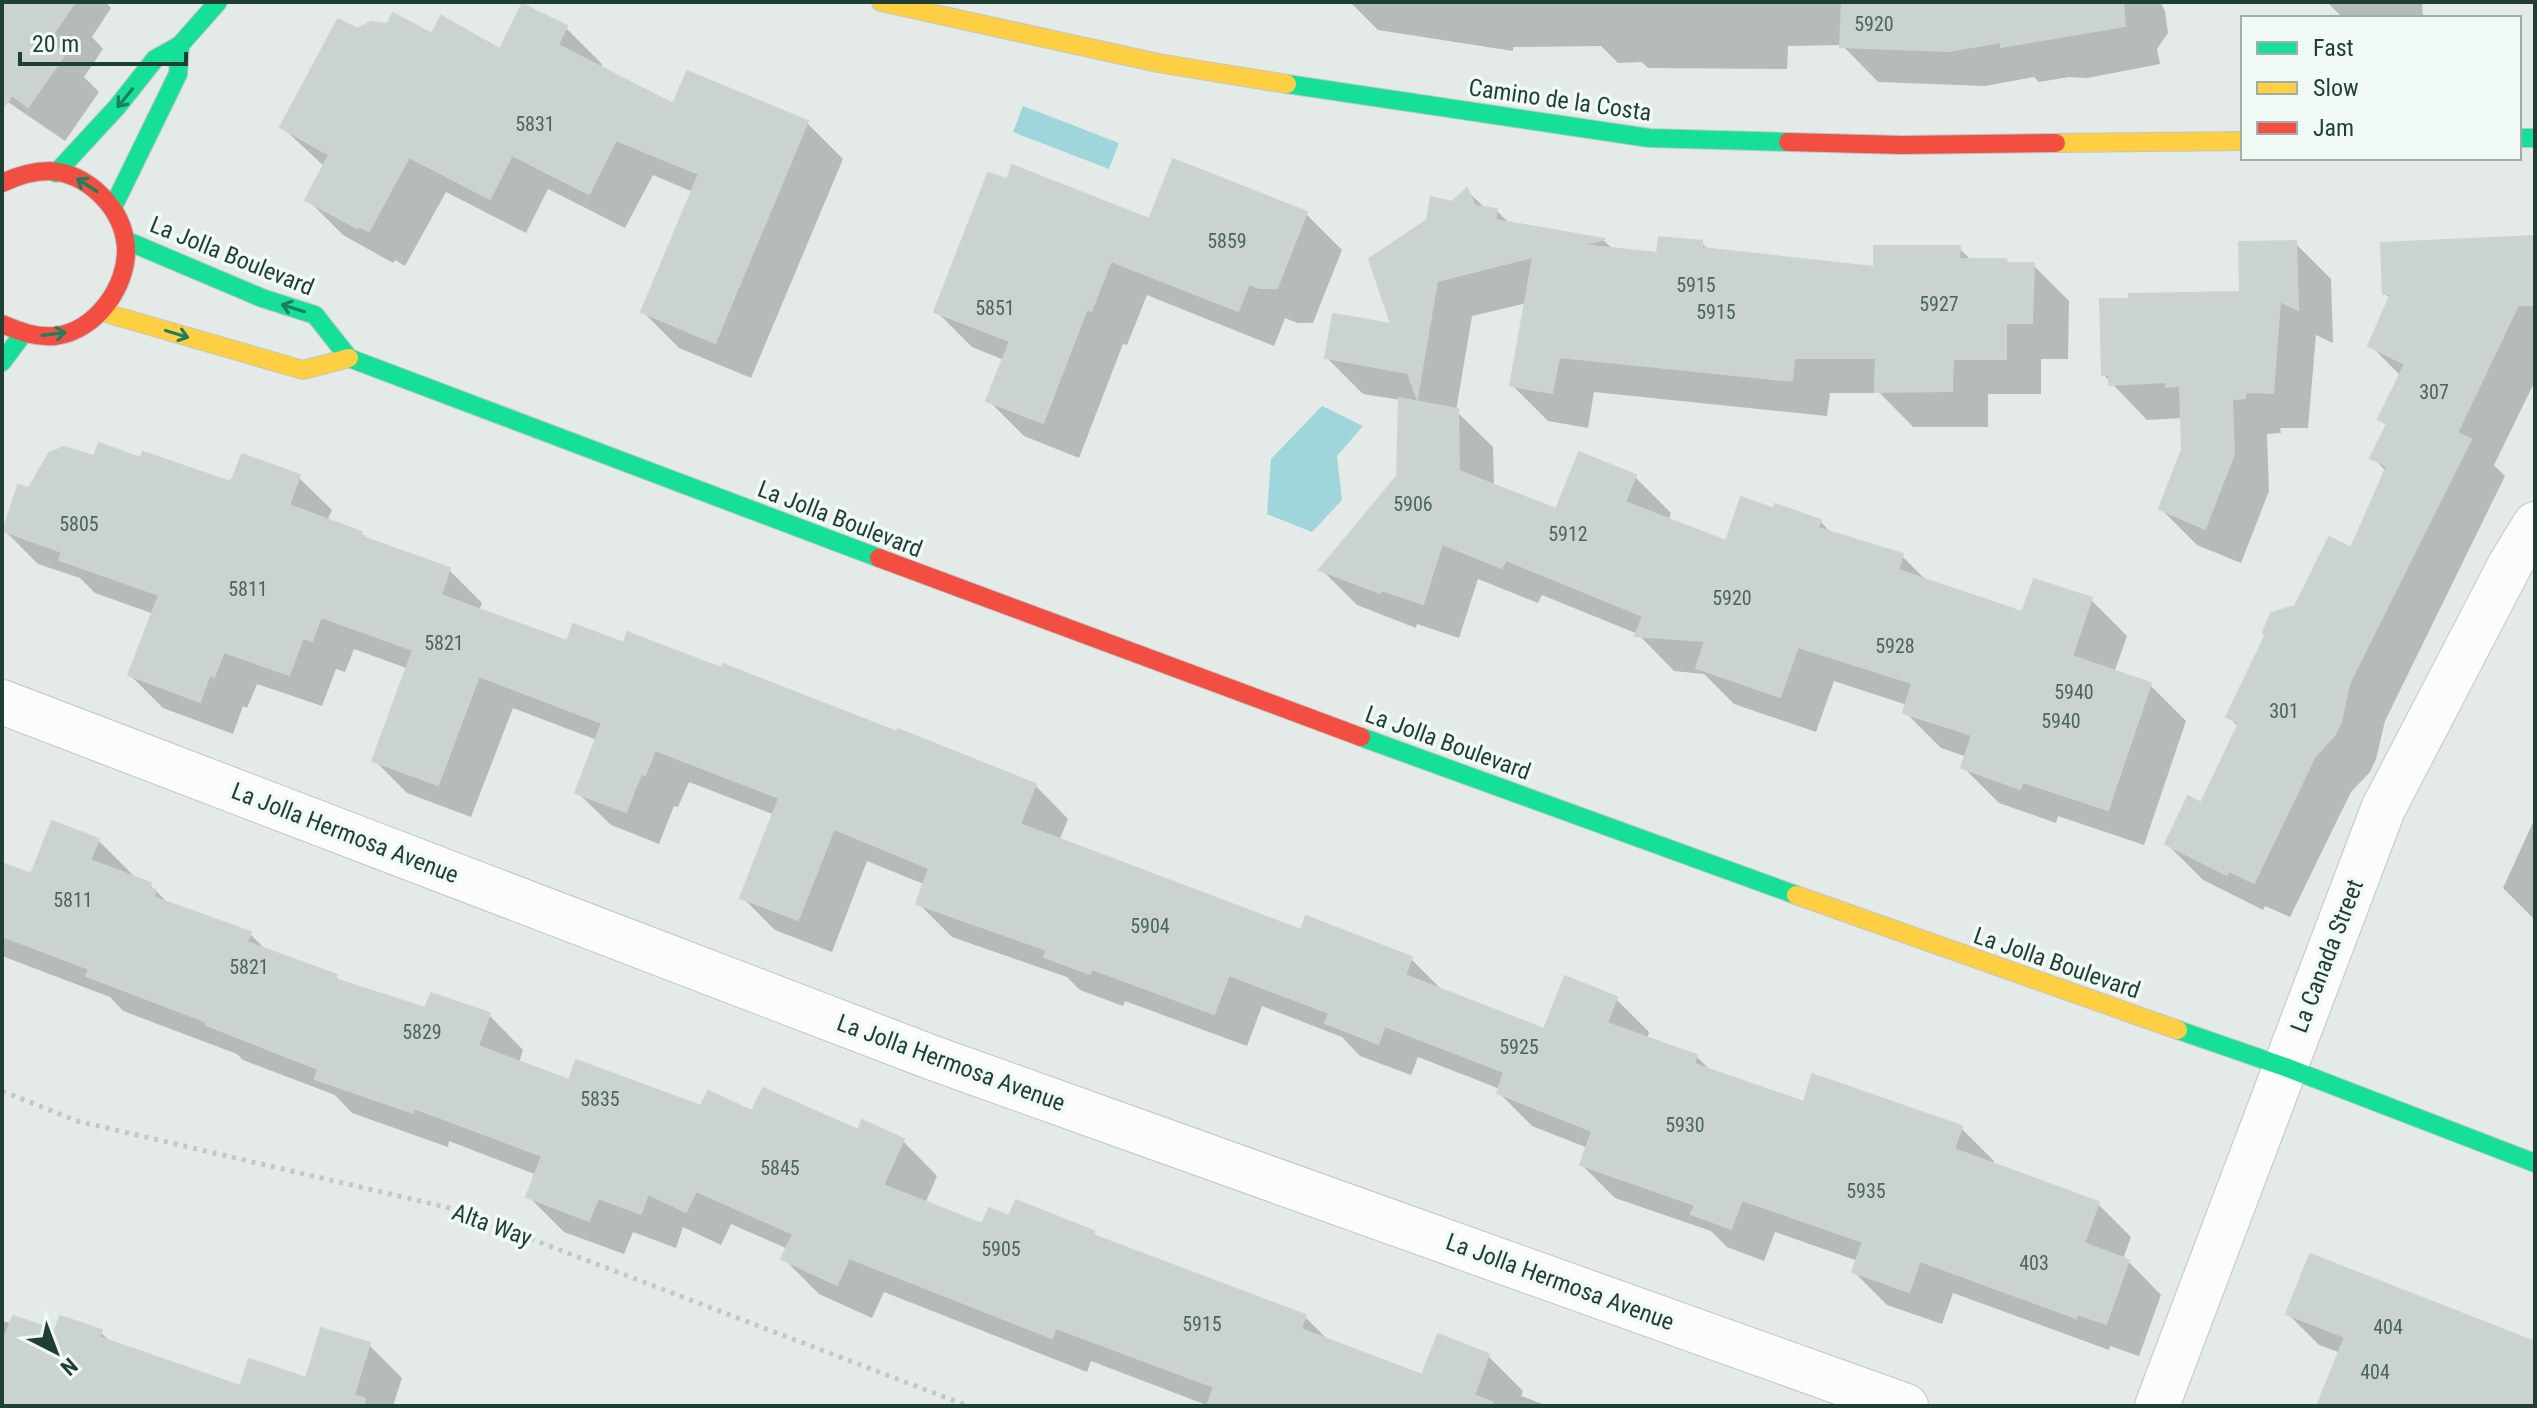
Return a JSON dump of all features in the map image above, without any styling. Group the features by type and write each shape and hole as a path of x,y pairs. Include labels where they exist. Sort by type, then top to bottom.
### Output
{"main road":[{"path":"56,173 117,107 155,59 180,45 218,2"},
{"name":"Camino de la Costa","path":"881,2 1158,63 1383,100 1649,138 1902,145 2241,141"},
{"path":"2,183 19,175 44,170 70,175 93,187 113,207 178,74 180,45"},
{"name":"La Jolla Boulevard","path":"102,312 118,289 126,262 125,240 113,207"},
{"name":"La Jolla Boulevard","path":"125,240 262,298 315,315 349,358 1123,650 1931,944 2285,1067 2535,1163"},
{"path":"2,324 23,334 52,336 79,329 102,312 303,370 349,358"},
{"path":"2,362 23,334"}],"street":[{"name":"La Canada Street","path":"2157,1406 2383,809 2511,563 2535,524"},
{"name":"La Jolla Hermosa Avenue","path":"2,702 933,1058 1906,1406"}],"path":[{"name":"Alta Way","path":"2,1091 77,1121 450,1208 968,1406"}],"water":[{"path":"1023,106 1119,143 1109,169 1013,132"},
{"path":"1322,406 1363,426 1337,456 1342,500 1312,532 1267,514 1271,459"}],"building":[{"path":"2,2 75,2 47,43 65,54 28,107 12,95 2,109"},
{"path":"1842,2 2123,2 2125,26 2001,47 2001,42 1948,51 1840,47"},
{"path":"522,4 567,26 558,45 673,104 687,71 808,121 715,343 641,312 699,174 616,140 589,194 512,155 490,199 409,157 369,231 359,226 357,228 305,200 329,155 280,127 338,19 357,29 371,22 387,24 393,13 432,34 441,16 500,49"},
{"path":"1173,159 1307,212 1277,288 1259,288 1249,284 1238,311 1111,261 1091,311 1087,309 1043,423 986,401 1010,341 934,312 988,173 1007,179 1012,165 1149,219"},
{"path":"1467,188 1475,206 1497,209 1495,220 1605,239 1583,245 1657,253 1659,237 1702,241 1702,248 1874,267 1874,246 1960,246 1959,259 2006,259 2007,263 2034,263 2032,323 2006,323 2006,359 1953,359 1952,391 1875,392 1876,358 1794,358 1792,381 1559,357 1552,393 1510,386 1533,257 1437,281 1417,398 1408,373 1325,358 1333,314 1391,324 1369,259 1427,220 1431,197 1452,202"},
{"path":"2535,236 2535,305 2518,305 2457,433 2471,439 2349,684 2341,722 2334,736 2315,756 2254,883 2229,871 2227,875 2165,844 2188,796 2201,803 2239,723 2226,717 2265,636 2263,632 2271,613 2294,608 2329,537 2351,548 2387,466 2370,458 2387,424 2378,419 2405,364 2368,346 2391,294 2383,294 2381,243"},
{"path":"2296,241 2298,310 2280,301 2273,393 2245,392 2245,398 2232,399 2234,454 2205,529 2159,509 2182,449 2180,386 2166,387 2166,382 2109,385 2109,375 2102,375 2100,299 2129,299 2129,294 2240,292 2239,242"},
{"path":"1399,398 1458,409 1459,471 1556,509 1579,452 1636,475 1625,502 1726,541 1741,497 1774,509 1775,504 1821,520 1818,528 1903,554 1898,570 2022,612 2034,579 2092,598 2072,656 2151,683 2108,810 2023,782 2020,789 1961,768 1972,735 1903,713 1912,683 1798,647 1780,697 1696,668 1705,641 1635,636 1643,616 1506,560 1502,568 1442,544 1423,604 1381,590 1380,593 1319,570 1397,476"},
{"path":"99,443 140,458 143,452 231,482 242,454 300,475 289,505 362,532 360,536 450,568 441,595 567,641 573,624 624,643 627,632 721,668 723,664 897,732 898,729 1036,784 1020,824 1301,930 1306,916 1412,957 1405,975 1544,1029 1565,976 1617,997 1607,1023 1697,1055 1694,1064 1804,1102 1812,1074 1962,1126 1954,1149 2099,1202 2084,1243 2129,1260 2106,1324 2077,1314 2076,1318 1920,1261 1909,1292 1852,1272 1863,1242 1742,1200 1731,1229 1691,1214 1695,1205 1580,1165 1592,1131 1497,1093 1504,1072 1385,1026 1378,1044 1325,1023 1329,1013 1229,975 1214,1014 1092,969 1090,974 1044,957 1047,950 916,904 929,868 834,829 798,920 740,898 779,798 655,750 645,775 641,774 626,812 575,793 602,723 479,676 438,785 372,761 413,650 321,617 312,641 303,638 289,675 224,652 214,677 210,674 200,702 128,675 159,595 59,560 62,552 3,531 18,485 29,488 49,453 64,447 94,456"},
{"path":"52,821 99,839 90,860 151,883 149,888 156,890 153,897 251,932 247,942 337,975 335,979 425,1008 431,993 490,1013 478,1046 569,1080 576,1060 701,1106 708,1091 752,1111 763,1088 858,1130 862,1120 904,1139 883,1185 982,1224 989,1208 1009,1216 1016,1200 1094,1231 1093,1235 1306,1315 1301,1329 1422,1375 1438,1334 1489,1354 1474,1395 1492,1402 1491,1406 1207,1406 1214,1387 1056,1328 1052,1338 849,1258 837,1285 781,1259 793,1234 696,1191 686,1212 648,1194 641,1214 598,1198 589,1221 526,1197 542,1156 414,1108 413,1113 315,1079 318,1069 86,976 89,969 2,936 2,863 31,874"},
{"path":"2310,1254 2535,1342 2535,1406 2317,1406 2345,1337 2286,1314"},
{"path":"13,1316 55,1330 60,1316 102,1330 99,1337 240,1386 249,1359 306,1378 321,1328 370,1343 354,1395 365,1399 364,1406 2,1406 2,1344"}],"traffic: fast":[{"path":"56,173 117,107 155,59 180,45 218,2"},
{"path":"113,207 178,74 180,45"},
{"path":"1287,84 1649,138 1788,142"},
{"path":"2521,138 2535,138"},
{"path":"125,240 262,298 315,315 349,358 879,558"},
{"path":"2,362 23,334"},
{"path":"1361,737 1796,895"},
{"path":"2178,1030 2285,1067 2535,1163"}],"traffic: slow":[{"path":"881,2 1158,63 1287,84"},
{"path":"2056,143 2241,141"},
{"path":"102,312 303,370 349,358"},
{"path":"1796,895 2178,1030"}],"traffic: jam":[{"path":"1788,142 1902,145 2056,143"},
{"path":"2,183 43,171 77,178 111,206 126,247 122,277 115,291 107,304 84,325 55,336 41,336 2,324"},
{"path":"879,558 1361,737"}]}
